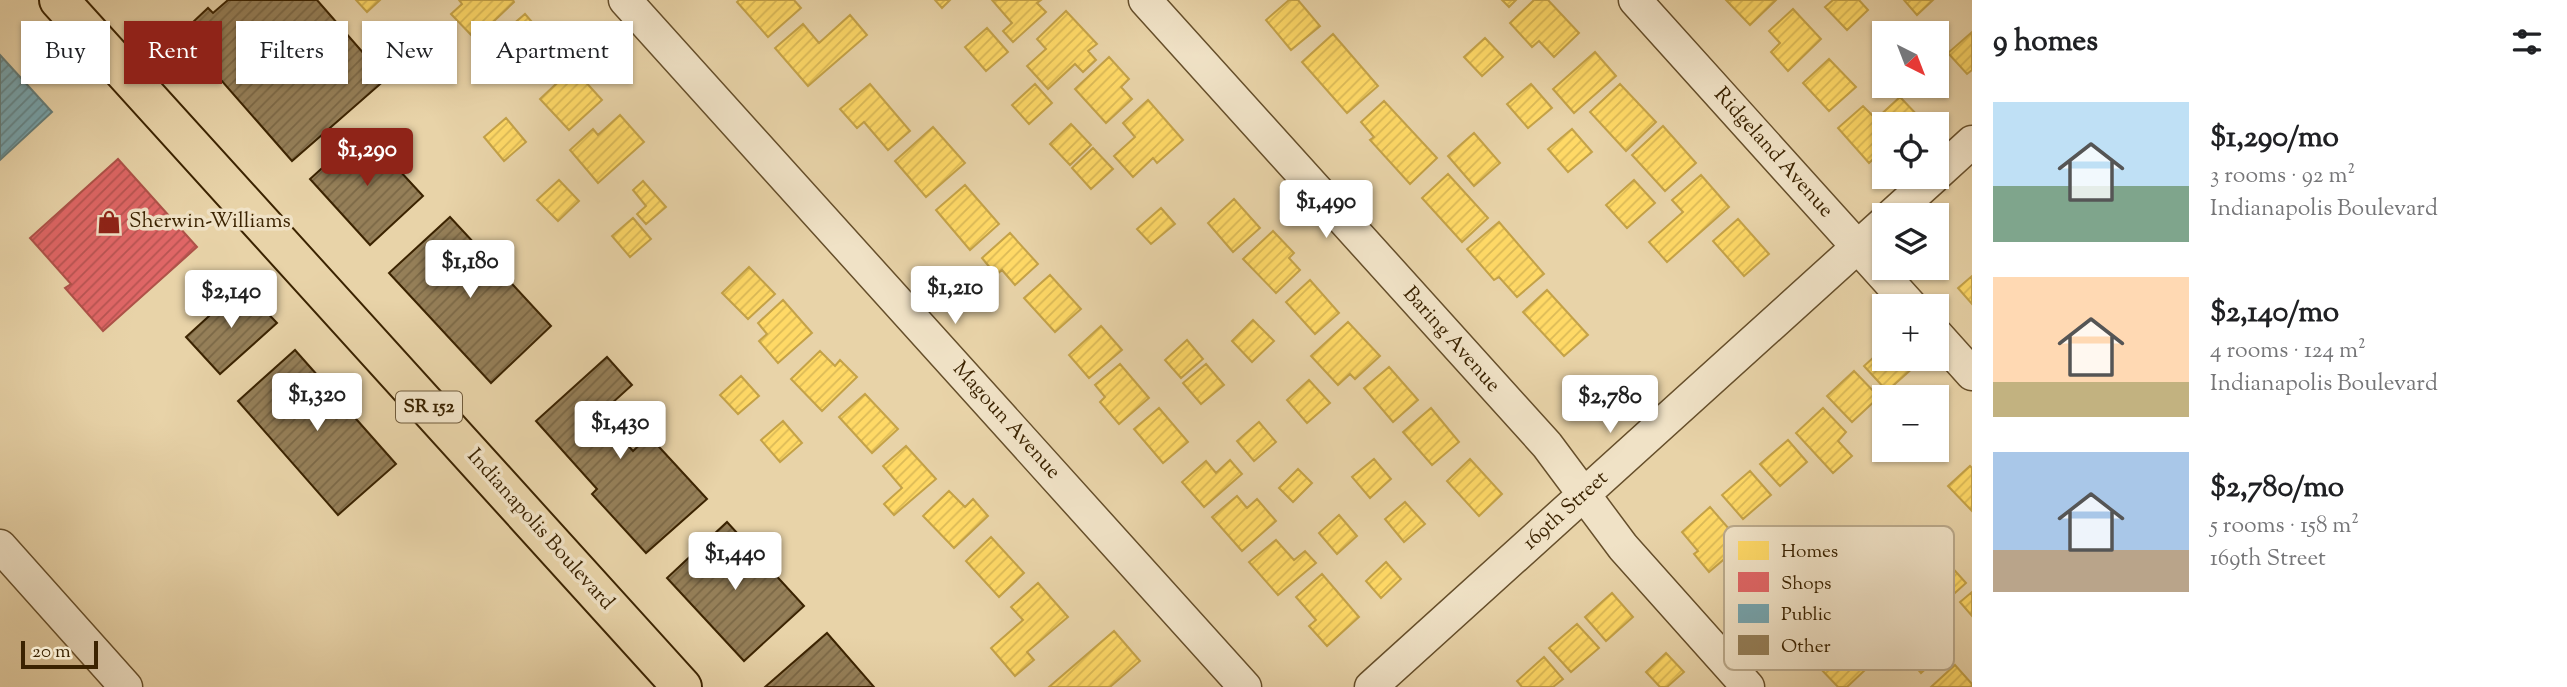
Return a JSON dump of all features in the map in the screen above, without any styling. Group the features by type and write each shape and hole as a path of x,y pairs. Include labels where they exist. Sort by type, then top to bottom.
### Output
{"main road":[{"name":"Indianapolis Boulevard","path":"59,0 682,687"}],"street":[{"name":"Magoun Avenue","path":"625,0 1245,687"},
{"name":"Baring Avenue","path":"1145,0 1547,445 1623,547 1724,660"},
{"name":"Ridgeland Avenue","path":"1635,0 1900,294"},
{"path":"1949,163 1972,142"},
{"path":"1905,203 1921,189"},
{"name":"169th Street","path":"1371,687 1872,234"},
{"path":"1949,348 1972,374"},
{"path":"0,546 126,687"},
{"name":"Baring Avenue","path":"1733,670 1748,687"}],"building: Homes":[{"path":"356,0 380,0 367,12"},
{"path":"459,0 514,2 494,21 471,21 471,35 451,14 462,4"},
{"path":"794,0 801,8 768,37 737,2"},
{"path":"935,0 950,0 942,8"},
{"path":"992,0 1041,0 1037,3 1046,12 1013,42 1003,31 1012,23"},
{"path":"1289,0 1298,0 1320,26 1291,50 1266,20"},
{"path":"1502,0 1516,0 1509,7"},
{"path":"1534,0 1548,0 1579,33 1554,57 1539,41 1532,47 1510,23"},
{"path":"1726,0 1776,0 1750,25"},
{"path":"1833,0 1859,0 1868,10 1847,30 1825,7"},
{"path":"1904,0 1933,0 1917,15"},
{"path":"1793,9 1821,39 1788,71 1771,52 1780,43 1769,31"},
{"path":"1066,11 1097,44 1088,51 1096,60 1083,72 1075,64 1048,89 1027,66 1046,49 1037,39"},
{"path":"525,14 531,21 517,21"},
{"path":"850,15 867,35 808,86 775,48 803,24 819,43"},
{"path":"987,28 1008,52 986,71 965,47"},
{"path":"1972,32 1972,70 1967,74 1950,55 1950,51"},
{"path":"1333,34 1378,86 1347,113 1302,62"},
{"path":"1485,38 1503,57 1482,76 1464,57"},
{"path":"1595,52 1616,76 1574,113 1553,89"},
{"path":"1109,57 1129,79 1121,87 1132,99 1106,123 1075,89"},
{"path":"1829,59 1856,87 1829,111 1803,83"},
{"path":"556,84 588,84 602,100 569,130 540,99"},
{"path":"870,84 910,131 888,150 864,122 857,128 840,109"},
{"path":"1035,84 1052,103 1029,124 1012,105"},
{"path":"1531,84 1552,108 1528,128 1507,104"},
{"path":"1620,84 1656,122 1626,151 1590,112"},
{"path":"1901,98 1914,112 1884,112"},
{"path":"1148,100 1183,140 1157,163 1153,158 1133,177 1114,156 1135,137 1123,123"},
{"path":"1384,101 1437,158 1410,184 1370,140 1374,137 1361,122"},
{"path":"1863,106 1872,115 1872,160 1869,163 1838,128"},
{"path":"620,115 644,142 598,183 570,150 593,129 598,135"},
{"path":"506,118 526,142 504,161 484,137"},
{"path":"1071,124 1091,145 1070,165 1050,144"},
{"path":"1663,126 1696,163 1665,191 1632,155"},
{"path":"933,127 965,163 926,197 895,161"},
{"path":"1572,129 1592,152 1568,172 1548,149"},
{"path":"1474,133 1500,163 1474,186 1448,156"},
{"path":"1093,148 1113,169 1091,189 1072,168"},
{"path":"1448,174 1488,218 1462,242 1422,198"},
{"path":"1701,175 1729,207 1667,262 1649,242 1683,212 1672,200"},
{"path":"559,180 579,201 558,221 537,200"},
{"path":"1634,180 1655,203 1627,228 1606,205"},
{"path":"643,181 666,207 646,224 637,214 646,206 633,190"},
{"path":"965,185 999,224 970,250 936,210"},
{"path":"1234,199 1260,228 1233,252 1208,223"},
{"path":"1161,208 1175,224 1151,244 1137,229"},
{"path":"633,218 651,239 630,257 612,236"},
{"path":"1738,219 1769,254 1744,276 1713,241"},
{"path":"1499,222 1544,274 1517,297 1499,277 1494,280 1467,249"},
{"path":"1273,231 1294,253 1289,258 1300,270 1276,293 1243,259"},
{"path":"1010,233 1038,264 1015,285 1002,270 996,275 982,258"},
{"path":"749,267 775,294 748,319 722,293"},
{"path":"1050,275 1081,309 1055,332 1024,298"},
{"path":"1972,276 1972,304 1958,288"},
{"path":"1310,280 1339,313 1315,334 1286,302"},
{"path":"1547,290 1588,335 1564,356 1523,312"},
{"path":"783,300 812,333 778,363 759,341 767,334 758,323"},
{"path":"1253,320 1274,341 1252,362 1232,341"},
{"path":"1348,322 1380,356 1355,379 1350,374 1338,385 1311,356"},
{"path":"1101,326 1122,350 1089,378 1069,355"},
{"path":"1187,340 1203,359 1181,378 1165,360"},
{"path":"820,351 835,366 840,360 857,377 822,411 791,379"},
{"path":"1872,359 1872,371 1910,371 1894,385 1881,385 1864,366"},
{"path":"1120,364 1149,398 1119,424 1100,402 1105,397 1095,385"},
{"path":"1206,364 1224,385 1201,404 1183,383"},
{"path":"1389,367 1418,400 1393,422 1364,388"},
{"path":"1854,371 1872,390 1872,403 1852,422 1827,396"},
{"path":"741,376 759,396 738,414 720,395"},
{"path":"1309,380 1330,403 1307,423 1287,400"},
{"path":"865,394 898,429 872,453 839,417"},
{"path":"1159,408 1188,442 1163,463 1134,429"},
{"path":"1431,408 1459,442 1432,465 1403,432"},
{"path":"1823,408 1846,432 1838,441 1852,456 1833,473 1796,433"},
{"path":"783,421 802,443 780,462 761,440"},
{"path":"1259,422 1276,442 1254,461 1237,441"},
{"path":"1788,440 1807,462 1780,486 1760,464"},
{"path":"906,446 936,479 894,515 884,504 902,488 883,466"},
{"path":"1374,459 1391,479 1370,498 1352,477"},
{"path":"1470,459 1502,494 1479,516 1447,481"},
{"path":"1230,460 1242,474 1204,507 1182,482 1206,461 1216,473"},
{"path":"1970,466 1972,468 1972,511 1948,486"},
{"path":"1298,469 1312,483 1293,502 1279,488"},
{"path":"1750,471 1771,495 1743,519 1722,495"},
{"path":"949,491 965,507 973,499 988,516 954,548 923,516"},
{"path":"1237,496 1247,508 1257,499 1276,521 1242,551 1212,517"},
{"path":"1405,502 1425,524 1404,542 1385,519"},
{"path":"1710,507 1726,526 1724,526 1724,559 1709,572 1694,554 1698,551 1682,532"},
{"path":"1339,515 1357,536 1337,554 1319,533"},
{"path":"991,537 1024,573 999,597 966,561"},
{"path":"1276,540 1294,560 1305,551 1316,563 1278,595 1249,562"},
{"path":"1386,562 1401,579 1381,598 1366,581"},
{"path":"1954,570 1966,583 1954,594"},
{"path":"1322,574 1359,617 1327,646 1309,626 1316,620 1296,597"},
{"path":"1038,583 1068,617 1027,652 1034,660 1015,676 991,648 1023,620 1011,607"},
{"path":"1972,592 1972,616 1960,602"},
{"path":"1612,593 1633,617 1606,641 1585,617"},
{"path":"1577,624 1599,648 1571,672 1549,648"},
{"path":"1114,631 1140,661 1110,687 1049,687"},
{"path":"1666,653 1684,672 1667,687 1660,687 1646,672"},
{"path":"1544,657 1563,679 1553,687 1522,687 1517,681"},
{"path":"1954,666 1972,687 1931,687 1950,670 1954,670"},
{"path":"1822,670 1864,671 1847,687 1838,687"}],"building: Shops":[{"path":"118,159 197,247 103,331 65,288 71,284 30,238"}],"building: Public":[{"path":"0,55 21,78 21,84 26,84 52,112 0,160"}],"building: Other":[{"path":"228,0 317,0 335,21 236,21 236,84 348,84 348,35 362,52 362,84 380,84 292,161 222,81 222,21 194,21 208,8 213,13"},
{"path":"363,131 423,196 370,245 310,179"},
{"path":"450,217 551,326 491,383 389,273"},
{"path":"242,286 277,323 220,374 186,337"},
{"path":"295,350 396,464 338,515 238,401"},
{"path":"607,357 632,385 600,414 633,451 649,436 707,499 646,553 592,494 597,489 536,421"},
{"path":"727,522 804,606 744,661 667,578"},
{"path":"827,633 874,687 765,687"}],"place":[{"name":"Sherwin-Williams","path":"109,222"}]}
